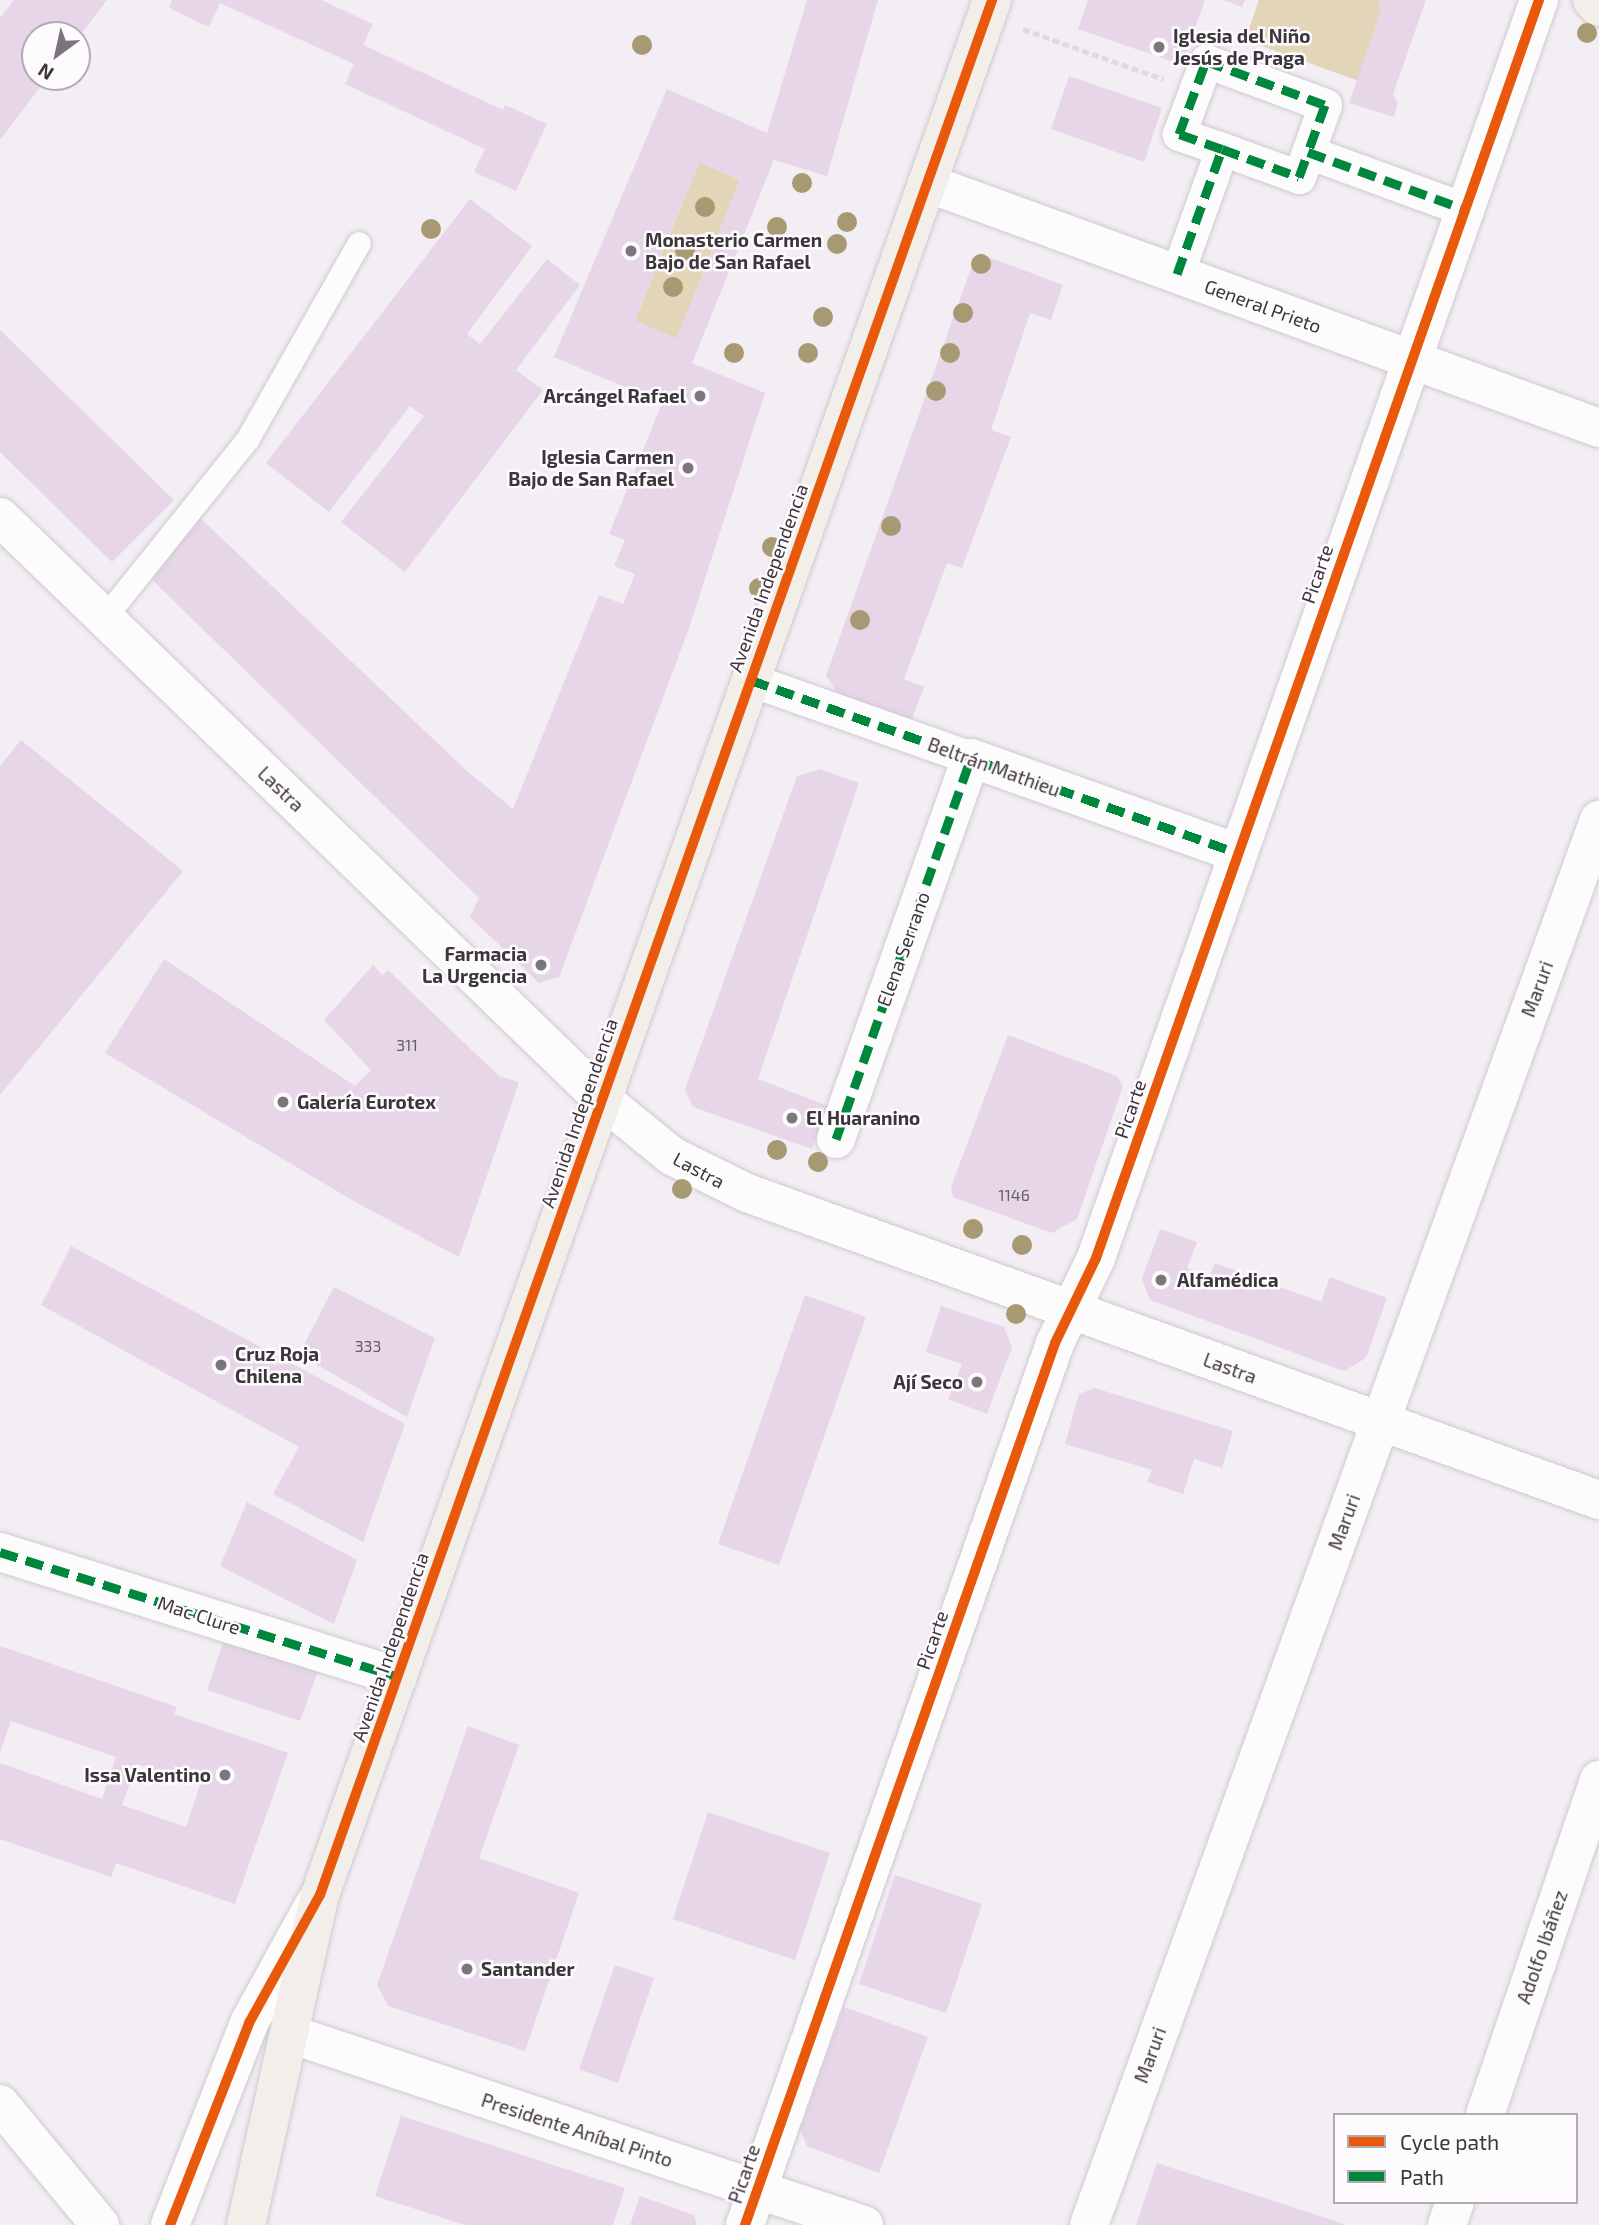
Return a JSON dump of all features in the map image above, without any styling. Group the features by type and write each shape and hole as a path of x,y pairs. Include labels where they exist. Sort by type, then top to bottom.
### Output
{"main road":[{"path":"1592,0 1599,7"},
{"name":"Avenida Independencia","path":"247,2218 320,1895 989,8"}],"street":[{"name":"Picarte","path":"745,2225 1070,1310 1096,1258 1539,0"},
{"path":"1206,61 1325,104 1299,177 1179,134 1195,91 1206,61"},
{"path":"1177,274 1222,149"},
{"path":"1308,152 1464,209"},
{"name":"General Prieto","path":"927,183 1599,428"},
{"name":"Lastra","path":"0,517 602,1099 658,1147 722,1183 1599,1500"},
{"name":"Beltrán Mathieu","path":"751,680 1238,853"},
{"name":"Elena Serrano","path":"836,1139 971,758"},
{"name":"Maruri","path":"1089,2225 1599,820"},
{"name":"Mac Clure","path":"0,1552 398,1676"},
{"name":"Adolfo Ibáñez","path":"1486,2113 1599,1780"},
{"name":"Avenida Independencia","path":"170,2225 249,2023 320,1895"},
{"name":"Presidente Aníbal Pinto","path":"290,2034 864,2225"},
{"path":"0,2104 100,2225"},
{"path":"1447,2225 1454,2204"}],"lane":[{"path":"104,618 248,438 359,243"}],"path":[{"path":"989,8 1195,91"}],"shaded area":[{"path":"1259,0 1388,0 1359,81 1245,40"},
{"path":"699,162 740,180 677,339 635,321"}],"building":[{"path":"14,0 107,0 91,21 21,21 21,91 37,91 0,140 0,18"},
{"path":"172,0 321,0 373,24 363,45 503,110 505,105 547,124 516,191 474,172 485,149 345,84 354,64 220,3 209,27 169,8"},
{"path":"807,0 878,0 827,176 774,160 692,363 765,393 689,628 559,977 539,983 470,917 479,898 143,571 197,515 467,771 513,809 599,595 623,604 635,574 614,566 625,540 609,534 662,403 554,357 667,89 767,133","holes":["699,162 740,180 677,339 635,321"]},
{"name":"Iglesia del Niño Jesús de Praga","path":"1088,0 1205,0 1182,65 1078,29"},
{"path":"1224,0 1245,0 1242,7"},
{"path":"1377,0 1426,0 1393,94 1398,103 1394,117 1349,103 1381,10"},
{"path":"1069,76 1162,108 1144,162 1051,129"},
{"path":"470,199 532,246 467,334 480,344 547,259 580,285 516,370 543,390 405,572 341,522 424,416 410,406 329,512 266,463"},
{"path":"989,257 1063,285 1051,320 1030,313 991,430 1011,437 962,568 947,563 904,679 924,687 911,721 840,696 826,676 971,268"},
{"path":"0,330 174,500 112,562 0,452"},
{"path":"21,740 183,871 0,1095 0,766"},
{"path":"820,769 859,783 758,1079 828,1106 812,1149 693,1107 685,1090 797,776"},
{"name":"Galería Eurotex","path":"164,959 355,1086 371,1070 324,1020 373,965 382,975 388,970 499,1076 519,1082 459,1257 357,1203 105,1053"},
{"path":"1008,1035 1117,1076 1123,1086 1077,1219 1052,1233 953,1197 951,1187"},
{"path":"1160,1229 1197,1242 1187,1268 1209,1276 1215,1263 1321,1302 1330,1277 1387,1298 1366,1358 1344,1371 1150,1300 1142,1279"},
{"name":"Cruz Roja Chilena","path":"71,1246 405,1424 363,1542 273,1494 299,1447 41,1305"},
{"path":"334,1287 435,1338 407,1417 299,1354"},
{"path":"805,1295 866,1317 779,1565 718,1544"},
{"name":"Ají Seco","path":"941,1306 1004,1327 1012,1347 987,1414 948,1399 962,1364 926,1352"},
{"path":"1095,1388 1233,1431 1222,1468 1194,1459 1183,1494 1147,1482 1152,1470 1065,1444 1079,1394"},
{"path":"247,1502 357,1560 334,1624 220,1566"},
{"path":"224,1640 318,1671 300,1721 207,1690"},
{"name":"Issa Valentino","path":"0,1646 177,1707 174,1714 288,1753 235,1904 116,1863 111,1877 0,1839 0,1763 102,1799 116,1757 11,1721 0,1752","holes":["137,1764 200,1785 186,1827 122,1805"]},
{"path":"468,1726 519,1745 479,1858 579,1893 525,2051 388,2006 377,1985"},
{"path":"708,1812 830,1853 795,1960 673,1919"},
{"path":"895,1875 982,1904 946,2013 859,1984"},
{"path":"615,1965 654,1978 618,2083 579,2069"},
{"path":"844,2007 928,2037 879,2173 807,2146 800,2129"},
{"path":"401,2116 625,2188 613,2225 465,2225 375,2196"},
{"path":"1157,2163 1344,2224 1344,2225 1136,2225"},
{"path":"640,2196 694,2215 697,2225 630,2225"}],"marked path":[{"path":"1177,274 1222,149 1179,134 1206,61 1325,105 1308,152 1464,209"},
{"path":"1222,149 1299,177 1308,152"},
{"path":"751,680 1238,853"},
{"path":"836,1139 971,758"},
{"path":"0,1552 398,1677"}],"cycle path":[{"path":"170,2225 249,2023 320,1895 992,0"},
{"path":"745,2225 1055,1343 1096,1258 1539,0"}],"place":[{"name":"Iglesia del Niño Jesús de Praga","path":"1159,47"},
{"name":"Monasterio Carmen Bajo de San Rafael","path":"631,251"},
{"name":"Arcángel Rafael","path":"700,396"},
{"name":"Iglesia Carmen Bajo de San Rafael","path":"688,468"},
{"name":"Farmacia La Urgencia","path":"541,965"},
{"name":"Galería Eurotex","path":"283,1102"},
{"name":"El Huaranino","path":"792,1118"},
{"name":"Alfamédica","path":"1161,1280"},
{"name":"Cruz Roja Chilena","path":"221,1365"},
{"name":"Ají Seco","path":"977,1382"},
{"name":"Issa Valentino","path":"225,1775"},
{"name":"Santander","path":"467,1969"}]}
